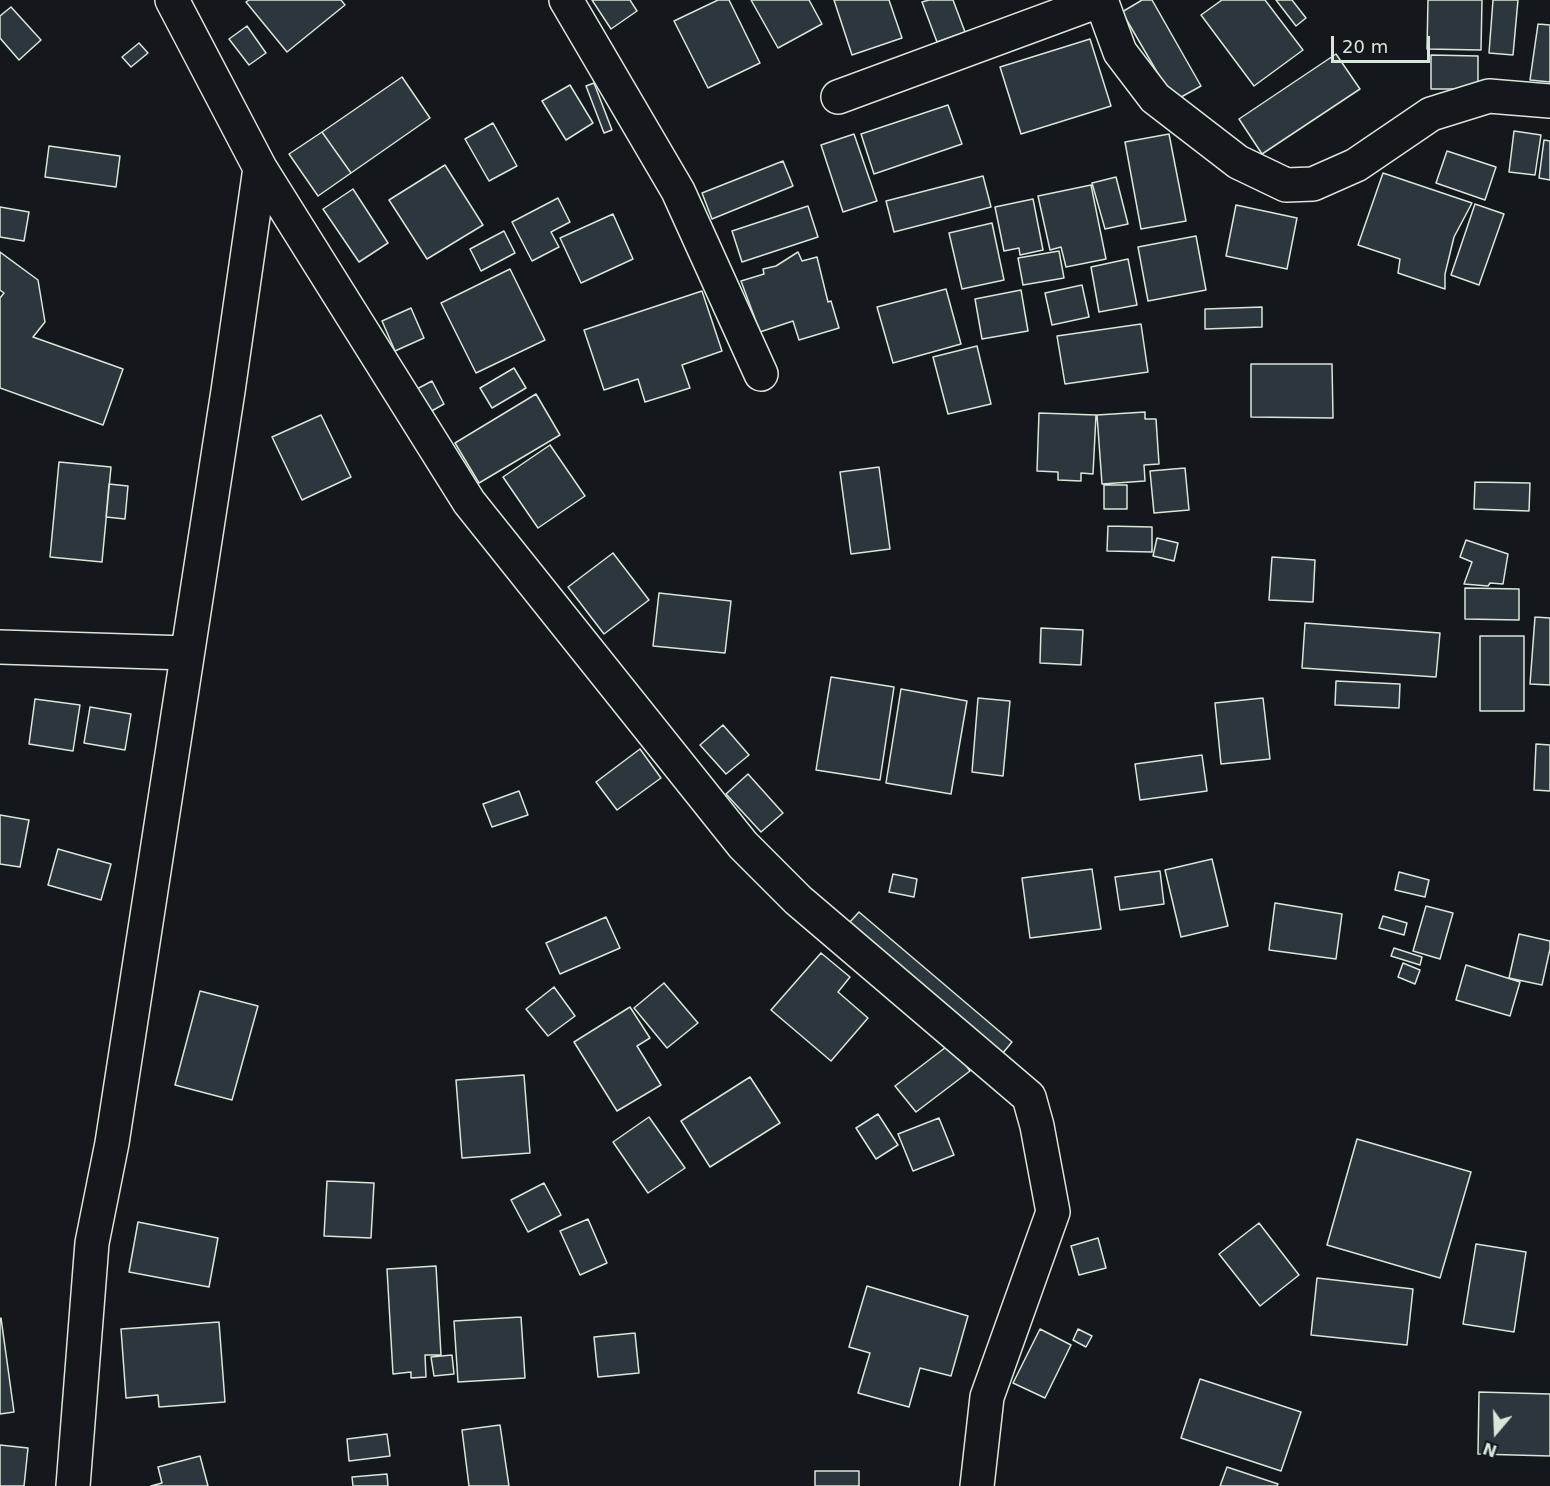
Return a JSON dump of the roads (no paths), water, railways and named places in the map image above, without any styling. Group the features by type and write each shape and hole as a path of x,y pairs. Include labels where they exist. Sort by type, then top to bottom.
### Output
{"street":[{"path":"172,0 260,168 470,502 743,845 798,900 1029,1097 1037,1126 1053,1212 987,1397 977,1486"},
{"path":"566,0 678,191 760,374"},
{"path":"838,97 1101,0 1120,52 1155,98 1238,162 1286,185 1313,184 1356,165 1431,114 1489,96 1550,101"},
{"path":"73,1486 92,1243 112,1143 228,391 260,168"},
{"path":"0,647 186,653"}]}
